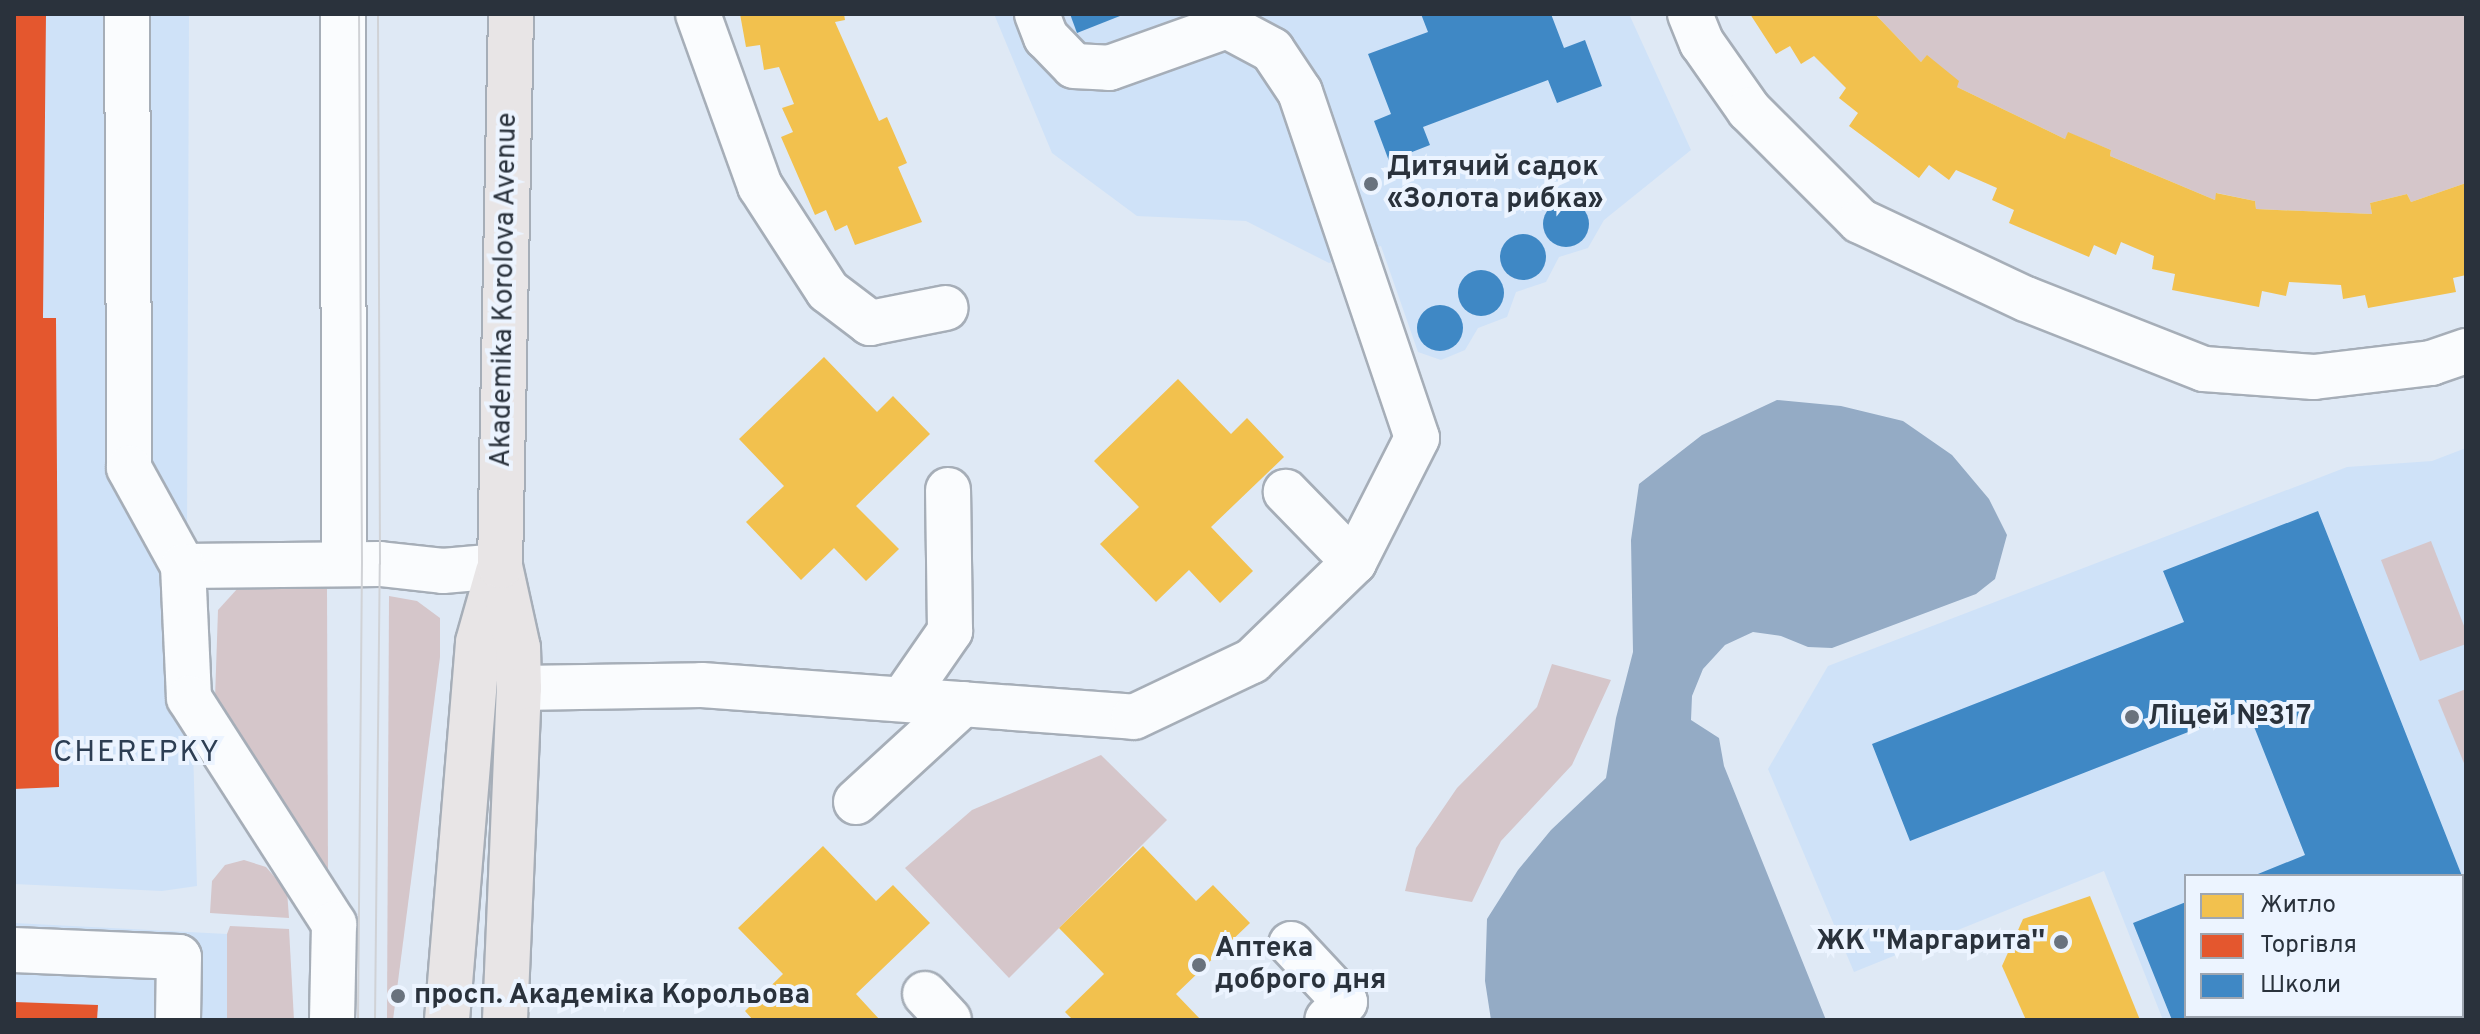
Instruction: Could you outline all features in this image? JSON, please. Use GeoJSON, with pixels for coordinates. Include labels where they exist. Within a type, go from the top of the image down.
{"type":"FeatureCollection","features":[{"type":"Feature","properties":{"kind":"main road","name":"Akademika Korolova Avenue"},"geometry":{"type":"LineString","coordinates":[[505,1020],[519,688],[518,648],[500,566],[511,14]]}},
{"type":"Feature","properties":{"kind":"main road","name":"Akademika Korolova Avenue"},"geometry":{"type":"LineString","coordinates":[[447,1020],[478,642],[500,566]]}},
{"type":"Feature","properties":{"kind":"lane"},"geometry":{"type":"LineString","coordinates":[[127,14],[129,468],[183,566],[189,698],[334,924],[332,1020]]}},
{"type":"Feature","properties":{"kind":"lane"},"geometry":{"type":"LineString","coordinates":[[343,14],[344,564]]}},
{"type":"Feature","properties":{"kind":"lane"},"geometry":{"type":"LineString","coordinates":[[698,14],[760,186],[828,291],[870,323],[946,308]]}},
{"type":"Feature","properties":{"kind":"lane"},"geometry":{"type":"LineString","coordinates":[[519,688],[702,685],[1134,717],[1252,661],[1354,562],[1417,438],[1300,92],[1272,50],[1227,26],[1109,68],[1074,66],[1046,37],[1037,14]]}},
{"type":"Feature","properties":{"kind":"lane"},"geometry":{"type":"LineString","coordinates":[[1690,14],[1702,43],[1749,110],[1860,221],[2026,299],[2204,369],[2314,377],[2431,363],[2466,351]]}},
{"type":"Feature","properties":{"kind":"lane"},"geometry":{"type":"LineString","coordinates":[[903,699],[950,631],[948,490]]}},
{"type":"Feature","properties":{"kind":"lane"},"geometry":{"type":"LineString","coordinates":[[1286,492],[1354,562]]}},
{"type":"Feature","properties":{"kind":"lane"},"geometry":{"type":"LineString","coordinates":[[183,566],[344,564],[443,571],[500,566]]}},
{"type":"Feature","properties":{"kind":"lane"},"geometry":{"type":"LineString","coordinates":[[856,802],[963,704]]}},
{"type":"Feature","properties":{"kind":"lane"},"geometry":{"type":"LineString","coordinates":[[1291,944],[1345,1002],[1327,1020]]}},
{"type":"Feature","properties":{"kind":"lane"},"geometry":{"type":"LineString","coordinates":[[14,950],[179,957],[178,1020]]}},
{"type":"Feature","properties":{"kind":"shaded area"},"geometry":{"type":"Polygon","coordinates":[[[14,14],[189,14],[187,542],[197,886],[162,891],[14,884],[14,14]]]}},
{"type":"Feature","properties":{"kind":"shaded area","name":"Дитячий садок «Золота рибка»"},"geometry":{"type":"Polygon","coordinates":[[[994,14],[1629,14],[1691,150],[1604,220],[1588,248],[1559,257],[1546,282],[1516,292],[1507,317],[1478,328],[1465,350],[1441,360],[1418,352],[1381,246],[1329,263],[1246,221],[1137,216],[1052,153],[994,14]]]}},
{"type":"Feature","properties":{"kind":"shaded area"},"geometry":{"type":"Polygon","coordinates":[[[1875,14],[2466,14],[2466,183],[2411,202],[2407,194],[2370,203],[2372,214],[2256,209],[2255,201],[2217,193],[2215,200],[2110,156],[2111,150],[2069,133],[2065,139],[1957,87],[1927,56],[1921,62],[1875,14]]]}},
{"type":"Feature","properties":{"kind":"shaded area"},"geometry":{"type":"Polygon","coordinates":[[[1777,400],[1841,406],[1903,421],[1952,455],[1989,499],[2007,535],[1995,579],[1976,594],[1832,648],[1808,647],[1781,636],[1753,632],[1725,645],[1703,669],[1692,696],[1691,720],[1719,738],[1724,766],[1826,1020],[1491,1020],[1485,981],[1487,919],[1518,870],[1551,830],[1606,778],[1616,718],[1633,652],[1631,540],[1639,484],[1702,435],[1777,400]]]}},
{"type":"Feature","properties":{"kind":"shaded area","name":"Ліцей №317"},"geometry":{"type":"Polygon","coordinates":[[[2466,448],[2466,1020],[2163,1020],[2104,871],[1854,972],[1768,769],[1828,666],[2347,467],[2432,461],[2466,448]]]}},
{"type":"Feature","properties":{"kind":"shaded area"},"geometry":{"type":"Polygon","coordinates":[[[2431,541],[2466,631],[2466,644],[2420,661],[2381,560],[2431,541]]]}},
{"type":"Feature","properties":{"kind":"shaded area"},"geometry":{"type":"Polygon","coordinates":[[[238,588],[327,589],[328,870],[215,699],[218,610],[238,588]]]}},
{"type":"Feature","properties":{"kind":"shaded area"},"geometry":{"type":"Polygon","coordinates":[[[389,596],[417,601],[440,618],[440,657],[393,1020],[387,1020],[389,596]]]}},
{"type":"Feature","properties":{"kind":"shaded area"},"geometry":{"type":"Polygon","coordinates":[[[1552,664],[1611,680],[1572,765],[1501,841],[1472,902],[1405,891],[1416,848],[1457,788],[1537,707],[1552,664]]]}},
{"type":"Feature","properties":{"kind":"shaded area"},"geometry":{"type":"Polygon","coordinates":[[[2466,689],[2466,768],[2438,700],[2466,689]]]}},
{"type":"Feature","properties":{"kind":"shaded area"},"geometry":{"type":"Polygon","coordinates":[[[1101,755],[1167,820],[1009,978],[905,868],[972,810],[1101,755]]]}},
{"type":"Feature","properties":{"kind":"shaded area"},"geometry":{"type":"Polygon","coordinates":[[[244,860],[266,867],[287,891],[289,918],[210,913],[212,881],[225,865],[244,860]]]}},
{"type":"Feature","properties":{"kind":"shaded area"},"geometry":{"type":"Polygon","coordinates":[[[14,923],[227,934],[227,1020],[14,1020],[14,923]]]}},
{"type":"Feature","properties":{"kind":"shaded area"},"geometry":{"type":"Polygon","coordinates":[[[230,926],[289,929],[294,1020],[227,1020],[227,934],[230,926]]]}},
{"type":"Feature","properties":{"kind":"building: Житло"},"geometry":{"type":"Polygon","coordinates":[[[740,14],[844,14],[845,20],[835,22],[879,121],[887,117],[907,163],[898,167],[922,222],[855,245],[847,225],[835,231],[826,210],[815,215],[781,137],[793,132],[782,108],[794,104],[779,67],[764,70],[760,45],[746,47],[740,14]]]}},
{"type":"Feature","properties":{"kind":"building: Житло"},"geometry":{"type":"Polygon","coordinates":[[[1750,14],[1875,14],[1921,62],[1927,55],[1959,81],[1957,87],[2065,139],[2068,132],[2111,150],[2110,156],[2215,200],[2216,193],[2255,201],[2256,209],[2372,214],[2370,203],[2407,194],[2411,202],[2466,183],[2466,275],[2453,278],[2456,292],[2368,308],[2365,295],[2343,299],[2341,285],[2289,282],[2286,296],[2262,291],[2259,307],[2172,290],[2175,274],[2152,269],[2154,256],[2121,242],[2116,255],[2094,245],[2089,257],[2009,223],[2014,210],[1992,200],[1997,188],[1956,170],[1949,180],[1929,165],[1919,178],[1849,126],[1858,113],[1839,98],[1846,88],[1814,56],[1801,64],[1790,46],[1776,54],[1750,14]]]}},
{"type":"Feature","properties":{"kind":"building: Житло"},"geometry":{"type":"Polygon","coordinates":[[[824,357],[877,412],[893,396],[930,434],[856,506],[899,549],[866,581],[834,548],[801,580],[746,522],[784,486],[739,439],[824,357]]]}},
{"type":"Feature","properties":{"kind":"building: Житло"},"geometry":{"type":"Polygon","coordinates":[[[1178,379],[1231,434],[1247,418],[1284,457],[1211,527],[1253,571],[1220,603],[1189,570],[1156,602],[1100,544],[1139,507],[1094,461],[1178,379]]]}},
{"type":"Feature","properties":{"kind":"building: Житло"},"geometry":{"type":"Polygon","coordinates":[[[823,846],[876,901],[893,885],[930,923],[856,994],[880,1020],[753,1020],[745,1011],[783,974],[738,928],[823,846]]]}},
{"type":"Feature","properties":{"kind":"building: Житло"},"geometry":{"type":"Polygon","coordinates":[[[1143,846],[1196,901],[1213,885],[1250,923],[1176,994],[1201,1020],[1073,1020],[1065,1012],[1104,974],[1059,928],[1143,846]]]}},
{"type":"Feature","properties":{"kind":"building: Житло","name":"ЖК ''Маргарита''"},"geometry":{"type":"Polygon","coordinates":[[[2090,896],[2140,1020],[2026,1020],[2002,966],[2023,919],[2090,896]]]}},
{"type":"Feature","properties":{"kind":"building: Торгівля"},"geometry":{"type":"Polygon","coordinates":[[[14,14],[46,14],[43,318],[56,318],[59,787],[14,789],[14,14]]]}},
{"type":"Feature","properties":{"kind":"building: Торгівля"},"geometry":{"type":"Polygon","coordinates":[[[14,1002],[98,1005],[97,1020],[14,1020],[14,1002]]]}},
{"type":"Feature","properties":{"kind":"building: Школи"},"geometry":{"type":"Polygon","coordinates":[[[1070,14],[1125,14],[1077,33],[1070,14]]]}},
{"type":"Feature","properties":{"kind":"building: Школи"},"geometry":{"type":"Polygon","coordinates":[[[1421,14],[1551,14],[1564,48],[1585,40],[1602,86],[1557,103],[1548,80],[1423,127],[1430,145],[1389,161],[1374,121],[1391,114],[1368,54],[1428,32],[1421,14]]]}},
{"type":"Feature","properties":{"kind":"building: Школи"},"geometry":{"type":"Polygon","coordinates":[[[1566,201],[1582,208],[1589,224],[1582,240],[1566,247],[1550,240],[1543,224],[1550,208],[1566,201]]]}},
{"type":"Feature","properties":{"kind":"building: Школи"},"geometry":{"type":"Polygon","coordinates":[[[1523,234],[1532,235],[1539,241],[1545,248],[1545,266],[1539,273],[1532,279],[1523,280],[1514,279],[1507,273],[1501,266],[1500,257],[1501,248],[1507,241],[1514,235],[1523,234]]]}},
{"type":"Feature","properties":{"kind":"building: Школи"},"geometry":{"type":"Polygon","coordinates":[[[1481,270],[1497,277],[1504,293],[1497,309],[1481,316],[1465,309],[1458,293],[1465,277],[1481,270]]]}},
{"type":"Feature","properties":{"kind":"building: Школи"},"geometry":{"type":"Polygon","coordinates":[[[1440,305],[1456,312],[1463,328],[1456,344],[1440,351],[1424,344],[1417,328],[1424,312],[1440,305]]]}},
{"type":"Feature","properties":{"kind":"building: Школи"},"geometry":{"type":"Polygon","coordinates":[[[2318,511],[2461,874],[2258,874],[2305,855],[2247,709],[1910,841],[1872,744],[2184,622],[2163,571],[2318,511]]]}},
{"type":"Feature","properties":{"kind":"building: Школи"},"geometry":{"type":"Polygon","coordinates":[[[2464,882],[2466,887],[2464,986],[2464,882]]]}},
{"type":"Feature","properties":{"kind":"building: Школи"},"geometry":{"type":"Polygon","coordinates":[[[2184,903],[2184,1018],[2380,1018],[2172,1020],[2133,923],[2184,903]]]}},
{"type":"Feature","properties":{"kind":"tram line"},"geometry":{"type":"LineString","coordinates":[[358,1020],[362,564],[359,14]]}},
{"type":"Feature","properties":{"kind":"tram line"},"geometry":{"type":"LineString","coordinates":[[375,1020],[380,564],[378,14]]}},
{"type":"Feature","properties":{"kind":"place","name":"Дитячий садок «Золота рибка»"},"geometry":{"type":"Point","coordinates":[1371,184]}},
{"type":"Feature","properties":{"kind":"place","name":"Ліцей №317"},"geometry":{"type":"Point","coordinates":[2132,717]}},
{"type":"Feature","properties":{"kind":"place","name":"ЖК ''Маргарита''"},"geometry":{"type":"Point","coordinates":[2061,942]}},
{"type":"Feature","properties":{"kind":"place","name":"Аптека доброго дня"},"geometry":{"type":"Point","coordinates":[1199,965]}},
{"type":"Feature","properties":{"kind":"place","name":"просп. Академіка Корольова"},"geometry":{"type":"Point","coordinates":[398,996]}},
{"type":"Feature","properties":{"kind":"district","name":"CHEREPKY"},"geometry":{"type":"Point","coordinates":[137,754]}}]}
